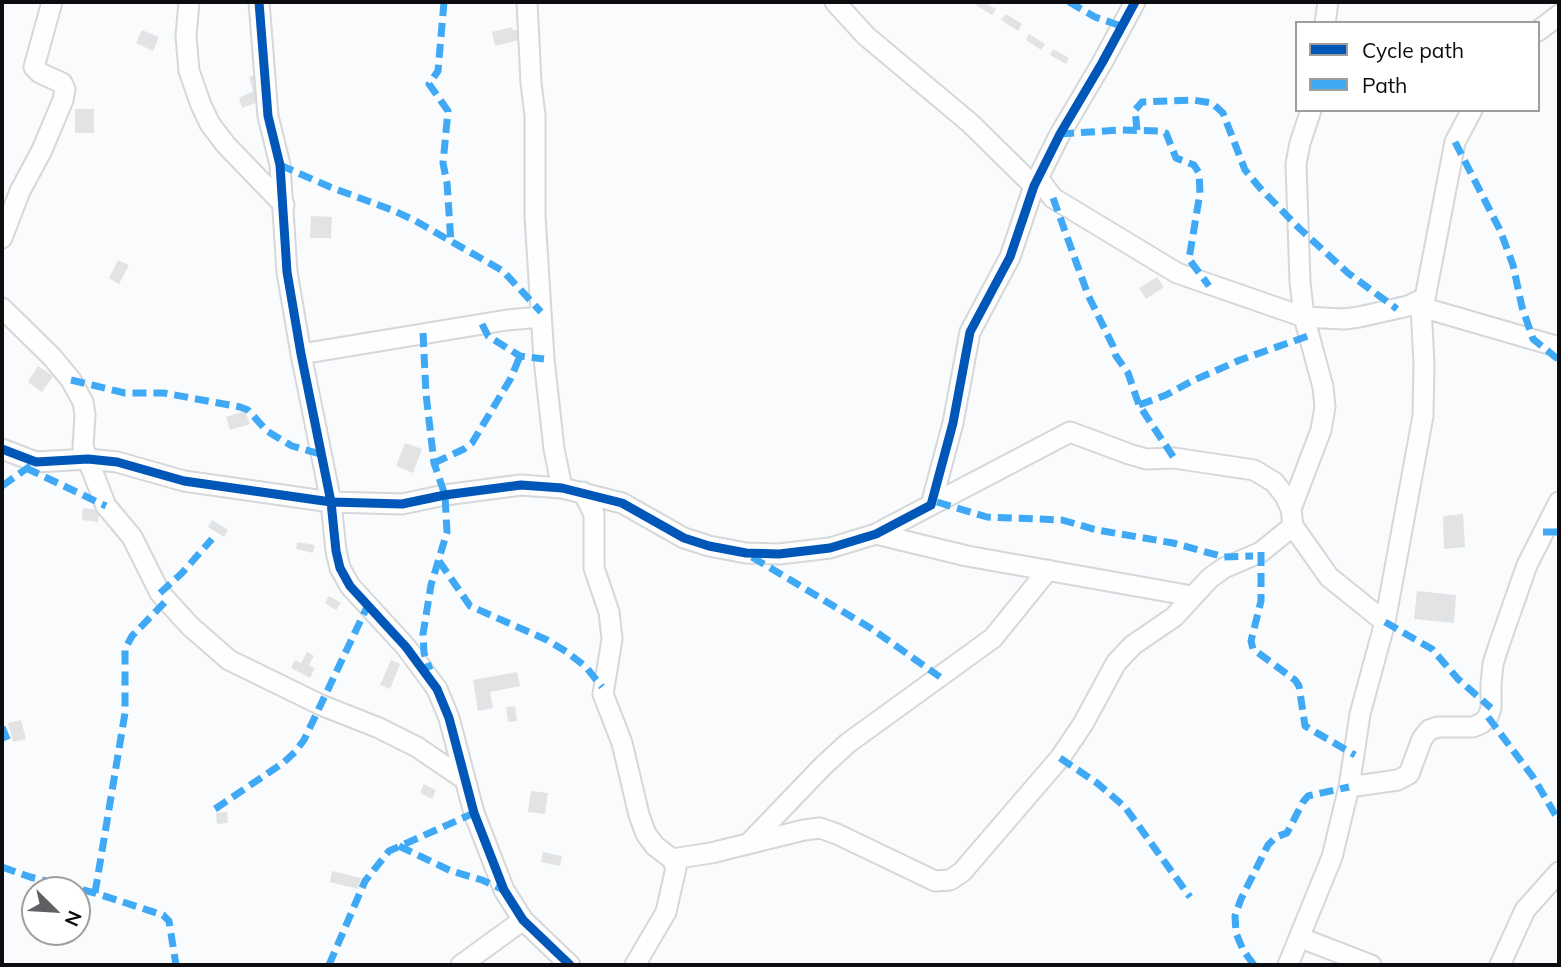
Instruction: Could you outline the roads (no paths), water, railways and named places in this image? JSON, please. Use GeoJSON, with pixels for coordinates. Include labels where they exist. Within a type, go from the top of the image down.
{"type":"FeatureCollection","features":[{"type":"Feature","properties":{"kind":"street"},"geometry":{"type":"LineString","coordinates":[[2,238],[20,191],[42,150],[63,100],[65,89],[62,83],[40,73],[34,67],[52,2]]}},
{"type":"Feature","properties":{"kind":"street"},"geometry":{"type":"LineString","coordinates":[[189,2],[186,36],[189,71],[201,105],[210,124],[226,145],[284,205]]}},
{"type":"Feature","properties":{"kind":"street"},"geometry":{"type":"LineString","coordinates":[[259,2],[268,116],[280,165],[287,272],[331,502],[340,568],[350,586],[406,647],[437,689],[449,718],[474,813],[504,890],[523,920],[570,965]]}},
{"type":"Feature","properties":{"kind":"street"},"geometry":{"type":"LineString","coordinates":[[527,2],[535,115],[535,216],[541,317],[549,412],[562,488]]}},
{"type":"Feature","properties":{"kind":"street"},"geometry":{"type":"LineString","coordinates":[[835,2],[866,36],[970,123],[1053,198],[1177,273],[1304,317],[1352,318],[1423,302],[1559,347]]}},
{"type":"Feature","properties":{"kind":"street"},"geometry":{"type":"LineString","coordinates":[[931,505],[953,423],[970,332],[1010,257],[1036,182],[1060,134],[1135,2]]}},
{"type":"Feature","properties":{"kind":"street"},"geometry":{"type":"LineString","coordinates":[[1325,21],[1328,2]]}},
{"type":"Feature","properties":{"kind":"street"},"geometry":{"type":"LineString","coordinates":[[1540,29],[1559,15]]}},
{"type":"Feature","properties":{"kind":"street"},"geometry":{"type":"LineString","coordinates":[[672,859],[711,853],[751,841],[768,840],[820,828],[935,881],[950,880],[962,872],[1060,758],[1083,724],[1116,663],[1133,645],[1174,617],[1192,596],[1224,568],[1261,552],[1292,518],[1321,430],[1325,407],[1323,387],[1304,317],[1300,282],[1296,164],[1310,112]]}},
{"type":"Feature","properties":{"kind":"street"},"geometry":{"type":"LineString","coordinates":[[1288,965],[1332,857],[1349,787],[1360,714],[1385,622],[1423,416],[1423,302],[1455,142],[1471,112]]}},
{"type":"Feature","properties":{"kind":"street"},"geometry":{"type":"LineString","coordinates":[[2,308],[52,357],[71,380],[83,402],[85,415],[82,441],[106,506],[132,537],[160,593],[190,626],[229,660],[321,705],[379,728],[417,747],[464,779]]}},
{"type":"Feature","properties":{"kind":"street"},"geometry":{"type":"LineString","coordinates":[[301,354],[507,320],[541,317]]}},
{"type":"Feature","properties":{"kind":"street"},"geometry":{"type":"LineString","coordinates":[[2,449],[36,462],[88,459],[117,462],[184,481],[331,502],[402,504],[445,495],[521,485],[562,488],[622,503],[684,538],[709,547],[746,553],[779,554],[830,548],[876,534],[1070,432],[1129,454],[1254,470],[1274,482],[1285,496],[1292,518],[1329,576],[1385,622]]}},
{"type":"Feature","properties":{"kind":"street"},"geometry":{"type":"LineString","coordinates":[[583,492],[594,514],[594,568],[609,612],[612,639],[603,694],[622,743],[646,834],[655,846],[672,859],[676,869],[670,902],[635,965]]}},
{"type":"Feature","properties":{"kind":"street"},"geometry":{"type":"LineString","coordinates":[[1349,787],[1398,780],[1409,774],[1422,739],[1429,730],[1438,727],[1473,727],[1488,717],[1491,708],[1493,664],[1499,645],[1527,565],[1559,502]]}},
{"type":"Feature","properties":{"kind":"street"},"geometry":{"type":"LineString","coordinates":[[876,534],[967,555],[1192,596]]}},
{"type":"Feature","properties":{"kind":"street"},"geometry":{"type":"LineString","coordinates":[[751,841],[822,766],[848,743],[993,638],[1048,570]]}},
{"type":"Feature","properties":{"kind":"street"},"geometry":{"type":"LineString","coordinates":[[1500,965],[1525,909],[1559,872]]}},
{"type":"Feature","properties":{"kind":"street"},"geometry":{"type":"LineString","coordinates":[[461,965],[523,920]]}},
{"type":"Feature","properties":{"kind":"street"},"geometry":{"type":"LineString","coordinates":[[1301,938],[1371,965]]}}]}
